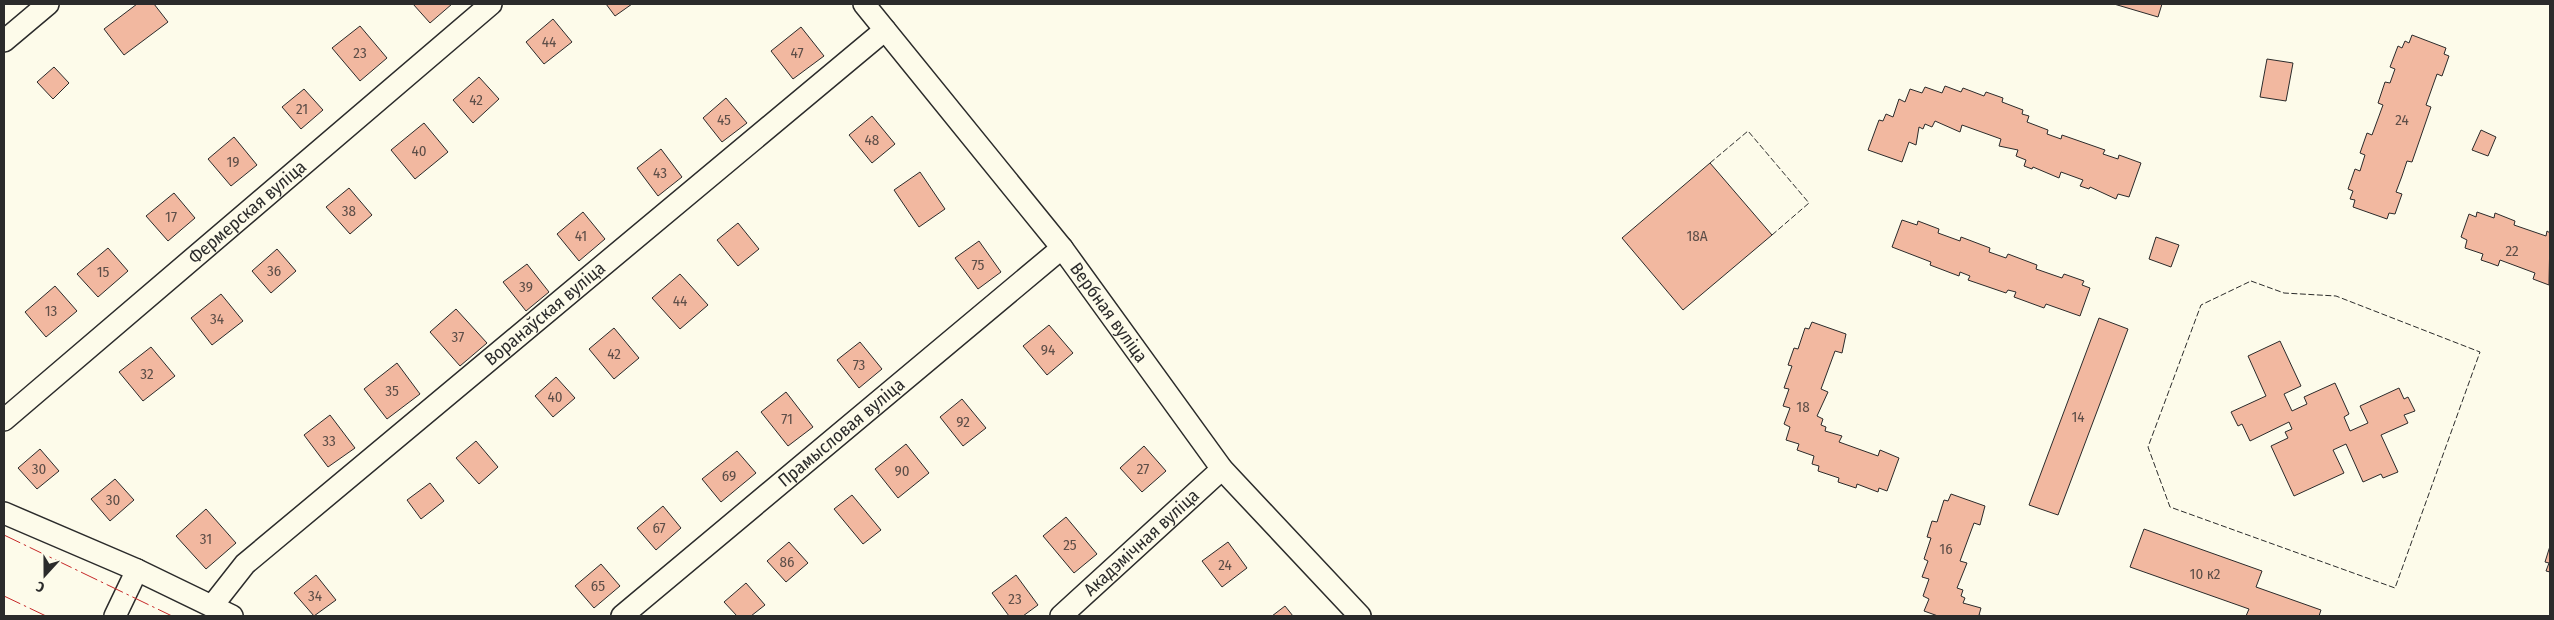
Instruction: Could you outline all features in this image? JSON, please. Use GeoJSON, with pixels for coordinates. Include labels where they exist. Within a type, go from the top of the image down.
{"type":"FeatureCollection","features":[{"type":"Feature","properties":{"kind":"street"},"geometry":{"type":"LineString","coordinates":[[4,41],[48,4]]}},
{"type":"Feature","properties":{"kind":"street","name":"Фермерская вуліца"},"geometry":{"type":"LineString","coordinates":[[4,420],[492,4]]}},
{"type":"Feature","properties":{"kind":"street","name":"Вербная вуліца"},"geometry":{"type":"LineString","coordinates":[[864,4],[1062,248],[1222,469],[1360,616]]}},
{"type":"Feature","properties":{"kind":"street","name":"Воранаўская вуліца"},"geometry":{"type":"LineString","coordinates":[[212,606],[245,564],[885,30]]}},
{"type":"Feature","properties":{"kind":"street","name":"Прамысловая вуліца"},"geometry":{"type":"LineString","coordinates":[[622,616],[1062,248]]}},
{"type":"Feature","properties":{"kind":"street","name":"Акадэмічная вуліца"},"geometry":{"type":"LineString","coordinates":[[1061,616],[1222,469]]}},
{"type":"Feature","properties":{"kind":"street"},"geometry":{"type":"LineString","coordinates":[[4,513],[137,570],[232,616]]}},
{"type":"Feature","properties":{"kind":"street"},"geometry":{"type":"LineString","coordinates":[[114,616],[137,570]]}},
{"type":"Feature","properties":{"kind":"building"},"geometry":{"type":"Polygon","coordinates":[[[137,4],[154,4],[168,22],[124,55],[104,29],[137,4]]]}},
{"type":"Feature","properties":{"kind":"building"},"geometry":{"type":"Polygon","coordinates":[[[413,4],[452,4],[430,23],[413,4]]]}},
{"type":"Feature","properties":{"kind":"building"},"geometry":{"type":"Polygon","coordinates":[[[606,4],[632,4],[615,16],[606,4]]]}},
{"type":"Feature","properties":{"kind":"building"},"geometry":{"type":"Polygon","coordinates":[[[2114,4],[2162,4],[2158,17],[2114,4]]]}},
{"type":"Feature","properties":{"kind":"building"},"geometry":{"type":"Polygon","coordinates":[[[553,19],[572,42],[544,64],[526,42],[553,19]]]}},
{"type":"Feature","properties":{"kind":"building"},"geometry":{"type":"Polygon","coordinates":[[[360,26],[387,58],[360,81],[332,48],[360,26]]]}},
{"type":"Feature","properties":{"kind":"building"},"geometry":{"type":"Polygon","coordinates":[[[801,27],[824,56],[793,79],[771,51],[801,27]]]}},
{"type":"Feature","properties":{"kind":"building"},"geometry":{"type":"Polygon","coordinates":[[[2412,35],[2446,48],[2444,54],[2449,56],[2442,76],[2437,74],[2426,105],[2431,107],[2412,162],[2407,161],[2396,192],[2402,194],[2395,214],[2389,213],[2387,219],[2353,207],[2355,200],[2350,199],[2353,191],[2348,189],[2355,169],[2360,171],[2365,155],[2360,153],[2367,133],[2372,135],[2383,105],[2378,103],[2385,82],[2390,83],[2395,69],[2390,67],[2398,46],[2402,48],[2405,41],[2409,43],[2412,35]]]}},
{"type":"Feature","properties":{"kind":"building"},"geometry":{"type":"Polygon","coordinates":[[[2267,59],[2293,63],[2286,101],[2260,97],[2267,59]]]}},
{"type":"Feature","properties":{"kind":"building"},"geometry":{"type":"Polygon","coordinates":[[[54,67],[69,83],[53,99],[37,82],[54,67]]]}},
{"type":"Feature","properties":{"kind":"building"},"geometry":{"type":"Polygon","coordinates":[[[479,77],[499,99],[473,123],[453,100],[479,77]]]}},
{"type":"Feature","properties":{"kind":"building"},"geometry":{"type":"Polygon","coordinates":[[[1945,86],[1961,92],[1963,88],[1984,96],[1986,92],[2003,98],[2002,102],[2023,110],[2022,114],[2029,116],[2027,122],[2048,130],[2047,134],[2061,139],[2062,135],[2105,150],[2103,154],[2118,159],[2119,155],[2141,163],[2129,197],[2118,194],[2116,199],[2090,187],[2089,189],[2080,186],[2083,180],[2061,172],[2059,178],[2033,167],[2032,169],[2024,166],[2026,160],[2016,156],[2018,150],[1999,146],[2001,139],[1962,125],[1960,132],[1935,121],[1932,127],[1925,124],[1923,129],[1919,127],[1916,145],[1909,142],[1902,162],[1868,150],[1879,120],[1883,121],[1886,114],[1893,117],[1899,99],[1905,102],[1910,89],[1922,93],[1925,87],[1942,93],[1945,86]]]}},
{"type":"Feature","properties":{"kind":"building"},"geometry":{"type":"Polygon","coordinates":[[[304,89],[323,110],[301,129],[282,107],[304,89]]]}},
{"type":"Feature","properties":{"kind":"building"},"geometry":{"type":"Polygon","coordinates":[[[726,98],[747,123],[722,142],[703,118],[726,98]]]}},
{"type":"Feature","properties":{"kind":"building"},"geometry":{"type":"Polygon","coordinates":[[[872,116],[895,144],[872,163],[849,135],[872,116]]]}},
{"type":"Feature","properties":{"kind":"building"},"geometry":{"type":"Polygon","coordinates":[[[424,123],[448,152],[415,179],[391,150],[424,123]]]}},
{"type":"Feature","properties":{"kind":"building"},"geometry":{"type":"Polygon","coordinates":[[[2481,130],[2496,137],[2488,156],[2472,150],[2481,130]]]}},
{"type":"Feature","properties":{"kind":"building"},"geometry":{"type":"Polygon","coordinates":[[[234,137],[257,165],[231,186],[208,159],[234,137]]]}},
{"type":"Feature","properties":{"kind":"building"},"geometry":{"type":"Polygon","coordinates":[[[661,149],[682,177],[658,196],[637,168],[661,149]]]}},
{"type":"Feature","properties":{"kind":"building"},"geometry":{"type":"Polygon","coordinates":[[[1710,163],[1772,235],[1683,310],[1622,238],[1710,163]]]}},
{"type":"Feature","properties":{"kind":"building"},"geometry":{"type":"Polygon","coordinates":[[[920,172],[945,209],[919,227],[894,190],[920,172]]]}},
{"type":"Feature","properties":{"kind":"building"},"geometry":{"type":"Polygon","coordinates":[[[349,188],[372,215],[350,234],[326,207],[349,188]]]}},
{"type":"Feature","properties":{"kind":"building"},"geometry":{"type":"Polygon","coordinates":[[[174,193],[195,218],[168,241],[146,216],[174,193]]]}},
{"type":"Feature","properties":{"kind":"building"},"geometry":{"type":"Polygon","coordinates":[[[583,212],[605,239],[579,261],[557,234],[583,212]]]}},
{"type":"Feature","properties":{"kind":"building"},"geometry":{"type":"Polygon","coordinates":[[[2477,212],[2494,218],[2495,213],[2515,221],[2514,225],[2546,236],[2547,231],[2550,233],[2549,285],[2533,279],[2535,273],[2500,260],[2498,266],[2481,260],[2483,254],[2465,248],[2467,240],[2461,237],[2469,214],[2476,217],[2477,212]]]}},
{"type":"Feature","properties":{"kind":"building"},"geometry":{"type":"Polygon","coordinates":[[[1902,220],[1917,225],[1918,221],[1939,229],[1938,233],[1960,241],[1961,237],[1990,248],[1989,252],[2006,258],[2008,254],[2037,265],[2036,269],[2062,278],[2064,274],[2084,281],[2082,285],[2090,288],[2080,316],[2046,304],[2044,308],[2014,297],[2016,292],[2008,290],[2006,293],[1968,280],[1970,276],[1960,272],[1959,276],[1930,265],[1931,262],[1892,247],[1902,220]]]}},
{"type":"Feature","properties":{"kind":"building"},"geometry":{"type":"Polygon","coordinates":[[[738,223],[759,249],[738,266],[717,240],[738,223]]]}},
{"type":"Feature","properties":{"kind":"building"},"geometry":{"type":"Polygon","coordinates":[[[2156,237],[2179,245],[2171,267],[2149,259],[2156,237]]]}},
{"type":"Feature","properties":{"kind":"building"},"geometry":{"type":"Polygon","coordinates":[[[979,241],[1001,272],[978,289],[955,258],[979,241]]]}},
{"type":"Feature","properties":{"kind":"building"},"geometry":{"type":"Polygon","coordinates":[[[108,248],[128,271],[98,297],[77,274],[108,248]]]}},
{"type":"Feature","properties":{"kind":"building"},"geometry":{"type":"Polygon","coordinates":[[[277,249],[296,271],[271,293],[252,271],[277,249]]]}},
{"type":"Feature","properties":{"kind":"building"},"geometry":{"type":"Polygon","coordinates":[[[527,264],[549,292],[526,311],[503,282],[527,264]]]}},
{"type":"Feature","properties":{"kind":"building"},"geometry":{"type":"Polygon","coordinates":[[[680,274],[708,305],[680,329],[652,298],[680,274]]]}},
{"type":"Feature","properties":{"kind":"building"},"geometry":{"type":"Polygon","coordinates":[[[55,286],[77,311],[46,337],[25,312],[55,286]]]}},
{"type":"Feature","properties":{"kind":"building"},"geometry":{"type":"Polygon","coordinates":[[[221,294],[243,321],[212,345],[191,318],[221,294]]]}},
{"type":"Feature","properties":{"kind":"building"},"geometry":{"type":"Polygon","coordinates":[[[456,309],[487,343],[460,366],[430,332],[456,309]]]}},
{"type":"Feature","properties":{"kind":"building"},"geometry":{"type":"Polygon","coordinates":[[[2099,318],[2128,329],[2058,515],[2029,505],[2099,318]]]}},
{"type":"Feature","properties":{"kind":"building"},"geometry":{"type":"Polygon","coordinates":[[[1812,322],[1846,334],[1842,353],[1835,351],[1821,389],[1828,392],[1817,416],[1823,419],[1821,425],[1826,427],[1825,431],[1842,436],[1839,442],[1878,456],[1880,450],[1899,458],[1887,491],[1879,488],[1878,492],[1857,484],[1856,488],[1838,482],[1839,478],[1818,471],[1819,466],[1812,464],[1814,456],[1797,450],[1799,444],[1786,440],[1790,427],[1784,424],[1790,408],[1783,406],[1789,389],[1784,388],[1792,366],[1788,365],[1794,348],[1798,349],[1805,328],[1809,329],[1812,322]]]}},
{"type":"Feature","properties":{"kind":"building"},"geometry":{"type":"Polygon","coordinates":[[[1049,325],[1073,353],[1047,375],[1023,346],[1049,325]]]}},
{"type":"Feature","properties":{"kind":"building"},"geometry":{"type":"Polygon","coordinates":[[[614,328],[639,358],[614,379],[589,349],[614,328]]]}},
{"type":"Feature","properties":{"kind":"building"},"geometry":{"type":"Polygon","coordinates":[[[2280,341],[2301,386],[2284,394],[2292,411],[2307,404],[2304,397],[2335,383],[2349,414],[2344,417],[2350,431],[2368,423],[2360,406],[2399,388],[2404,399],[2408,397],[2415,411],[2404,415],[2408,423],[2381,435],[2398,472],[2383,478],[2381,474],[2363,482],[2346,444],[2333,450],[2344,473],[2294,496],[2271,446],[2288,438],[2285,432],[2292,429],[2289,422],[2250,441],[2242,424],[2238,426],[2231,412],[2266,396],[2248,356],[2280,341]]]}},
{"type":"Feature","properties":{"kind":"building"},"geometry":{"type":"Polygon","coordinates":[[[860,342],[882,369],[859,388],[837,360],[860,342]]]}},
{"type":"Feature","properties":{"kind":"building"},"geometry":{"type":"Polygon","coordinates":[[[151,347],[175,376],[143,401],[119,372],[151,347]]]}},
{"type":"Feature","properties":{"kind":"building"},"geometry":{"type":"Polygon","coordinates":[[[397,363],[420,394],[387,419],[364,389],[397,363]]]}},
{"type":"Feature","properties":{"kind":"building"},"geometry":{"type":"Polygon","coordinates":[[[556,377],[575,398],[553,417],[535,396],[556,377]]]}},
{"type":"Feature","properties":{"kind":"building"},"geometry":{"type":"Polygon","coordinates":[[[786,392],[813,427],[788,446],[761,412],[786,392]]]}},
{"type":"Feature","properties":{"kind":"building"},"geometry":{"type":"Polygon","coordinates":[[[962,399],[986,428],[963,446],[940,417],[962,399]]]}},
{"type":"Feature","properties":{"kind":"building"},"geometry":{"type":"Polygon","coordinates":[[[330,415],[355,448],[328,467],[304,435],[330,415]]]}},
{"type":"Feature","properties":{"kind":"building"},"geometry":{"type":"Polygon","coordinates":[[[476,441],[498,467],[479,484],[456,458],[476,441]]]}},
{"type":"Feature","properties":{"kind":"building"},"geometry":{"type":"Polygon","coordinates":[[[906,444],[929,473],[898,498],[875,469],[906,444]]]}},
{"type":"Feature","properties":{"kind":"building"},"geometry":{"type":"Polygon","coordinates":[[[1144,446],[1166,471],[1142,492],[1120,468],[1144,446]]]}},
{"type":"Feature","properties":{"kind":"building"},"geometry":{"type":"Polygon","coordinates":[[[40,449],[59,471],[37,489],[18,468],[40,449]]]}},
{"type":"Feature","properties":{"kind":"building"},"geometry":{"type":"Polygon","coordinates":[[[737,451],[756,473],[721,502],[702,479],[737,451]]]}},
{"type":"Feature","properties":{"kind":"building"},"geometry":{"type":"Polygon","coordinates":[[[115,479],[134,500],[110,521],[91,499],[115,479]]]}},
{"type":"Feature","properties":{"kind":"building"},"geometry":{"type":"Polygon","coordinates":[[[430,483],[444,501],[421,519],[407,500],[430,483]]]}},
{"type":"Feature","properties":{"kind":"building"},"geometry":{"type":"Polygon","coordinates":[[[1951,494],[1985,506],[1980,525],[1974,523],[1960,561],[1967,563],[1957,588],[1963,590],[1961,596],[1965,598],[1963,603],[1981,608],[1979,615],[1983,616],[1938,616],[1924,611],[1929,599],[1923,596],[1929,579],[1922,577],[1928,561],[1924,559],[1931,538],[1927,537],[1932,521],[1937,522],[1944,500],[1948,501],[1951,494]]]}},
{"type":"Feature","properties":{"kind":"building"},"geometry":{"type":"Polygon","coordinates":[[[852,495],[881,530],[863,544],[834,509],[852,495]]]}},
{"type":"Feature","properties":{"kind":"building"},"geometry":{"type":"Polygon","coordinates":[[[663,506],[681,528],[656,550],[637,528],[663,506]]]}},
{"type":"Feature","properties":{"kind":"building"},"geometry":{"type":"Polygon","coordinates":[[[206,509],[236,543],[206,569],[176,536],[206,509]]]}},
{"type":"Feature","properties":{"kind":"building"},"geometry":{"type":"Polygon","coordinates":[[[1066,517],[1097,554],[1074,573],[1043,536],[1066,517]]]}},
{"type":"Feature","properties":{"kind":"building"},"geometry":{"type":"Polygon","coordinates":[[[2144,529],[2262,571],[2256,587],[2321,610],[2319,616],[2246,616],[2249,609],[2130,567],[2144,529]]]}},
{"type":"Feature","properties":{"kind":"building"},"geometry":{"type":"Polygon","coordinates":[[[789,542],[808,563],[786,582],[767,561],[789,542]]]}},
{"type":"Feature","properties":{"kind":"building"},"geometry":{"type":"Polygon","coordinates":[[[1228,542],[1247,568],[1222,587],[1202,561],[1228,542]]]}},
{"type":"Feature","properties":{"kind":"building"},"geometry":{"type":"Polygon","coordinates":[[[2550,546],[2550,572],[2546,571],[2549,563],[2545,562],[2550,546]]]}},
{"type":"Feature","properties":{"kind":"building"},"geometry":{"type":"Polygon","coordinates":[[[601,564],[620,586],[594,608],[575,586],[601,564]]]}},
{"type":"Feature","properties":{"kind":"building"},"geometry":{"type":"Polygon","coordinates":[[[316,575],[336,600],[314,616],[294,593],[316,575]]]}},
{"type":"Feature","properties":{"kind":"building"},"geometry":{"type":"Polygon","coordinates":[[[1016,575],[1038,605],[1023,616],[1009,616],[992,593],[1016,575]]]}},
{"type":"Feature","properties":{"kind":"building"},"geometry":{"type":"Polygon","coordinates":[[[746,583],[765,605],[751,616],[737,616],[724,602],[746,583]]]}},
{"type":"Feature","properties":{"kind":"building"},"geometry":{"type":"Polygon","coordinates":[[[1285,606],[1293,616],[1272,616],[1285,606]]]}},
{"type":"Feature","properties":{"kind":"fence"},"geometry":{"type":"LineString","coordinates":[[1710,163],[1748,131],[1809,203],[1772,235]]}},
{"type":"Feature","properties":{"kind":"fence"},"geometry":{"type":"LineString","coordinates":[[2251,281],[2284,293],[2336,296],[2480,352],[2395,588],[2170,507],[2148,447],[2201,305],[2251,281]]}},
{"type":"Feature","properties":{"kind":"power"},"geometry":{"type":"LineString","coordinates":[[4,535],[172,616]]}},
{"type":"Feature","properties":{"kind":"power"},"geometry":{"type":"LineString","coordinates":[[4,596],[46,616]]}}]}
